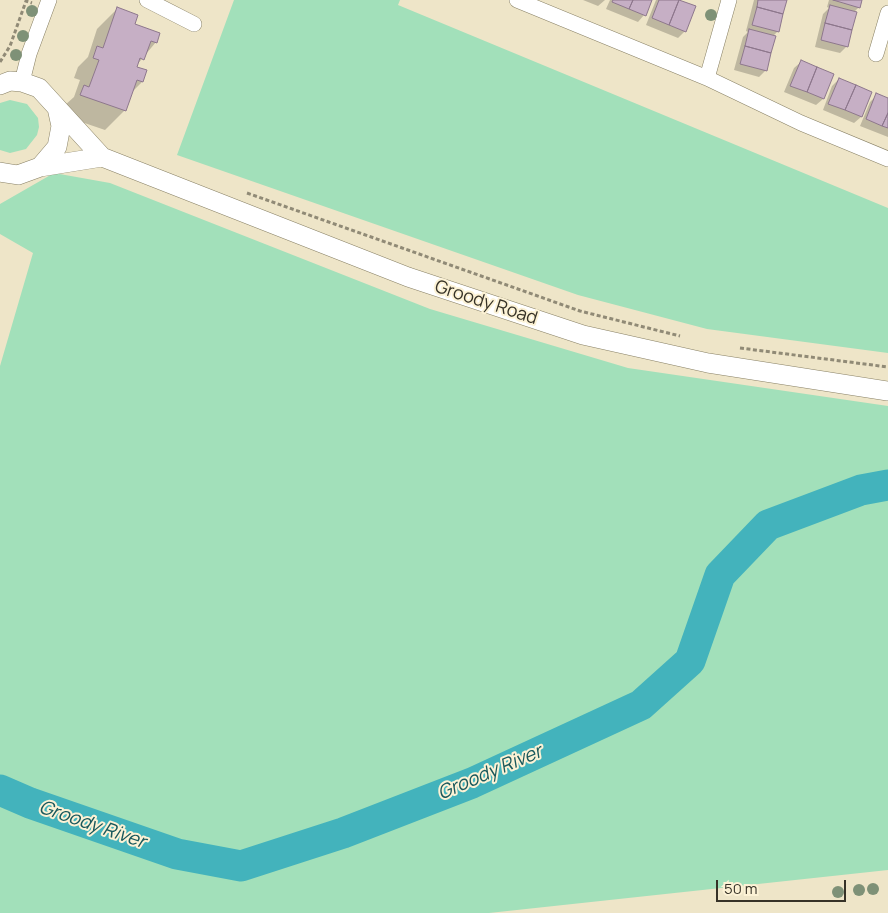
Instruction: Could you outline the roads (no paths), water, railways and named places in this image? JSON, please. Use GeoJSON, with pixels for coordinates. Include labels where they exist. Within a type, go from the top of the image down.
{"type":"FeatureCollection","features":[{"type":"Feature","properties":{"kind":"street"},"geometry":{"type":"LineString","coordinates":[[22,82],[29,54],[49,0]]}},
{"type":"Feature","properties":{"kind":"street"},"geometry":{"type":"LineString","coordinates":[[147,0],[194,24]]}},
{"type":"Feature","properties":{"kind":"street"},"geometry":{"type":"LineString","coordinates":[[517,0],[707,78],[801,123],[888,159]]}},
{"type":"Feature","properties":{"kind":"street"},"geometry":{"type":"LineString","coordinates":[[707,78],[729,0]]}},
{"type":"Feature","properties":{"kind":"street"},"geometry":{"type":"LineString","coordinates":[[876,54],[888,14]]}},
{"type":"Feature","properties":{"kind":"street"},"geometry":{"type":"LineString","coordinates":[[0,85],[10,81],[22,82],[39,88],[102,157]]}},
{"type":"Feature","properties":{"kind":"street"},"geometry":{"type":"LineString","coordinates":[[40,167],[57,147],[61,126],[57,108]]}},
{"type":"Feature","properties":{"kind":"street"},"geometry":{"type":"LineString","coordinates":[[0,172],[18,175],[40,167],[102,157]]}},
{"type":"Feature","properties":{"kind":"street","name":"Groody Road"},"geometry":{"type":"LineString","coordinates":[[102,157],[408,277],[583,335],[708,363],[888,391]]}},
{"type":"Feature","properties":{"kind":"waterway","name":"Groody River"},"geometry":{"type":"LineString","coordinates":[[0,790],[30,803],[177,854],[241,866],[343,833],[472,783],[641,705],[690,661],[720,575],[768,525],[861,490],[888,485]]}}]}
